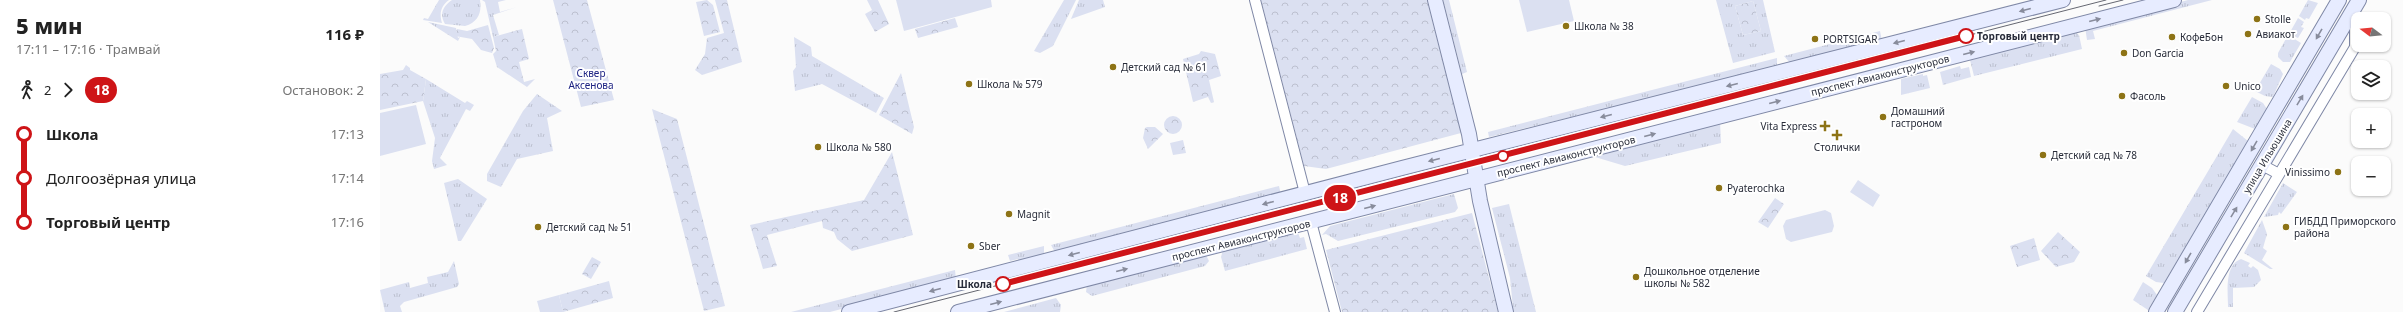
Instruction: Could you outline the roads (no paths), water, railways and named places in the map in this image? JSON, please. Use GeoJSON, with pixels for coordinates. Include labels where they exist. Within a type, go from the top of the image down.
{"type":"FeatureCollection","features":[{"type":"Feature","properties":{"kind":"street"},"geometry":{"type":"LineString","coordinates":[[1255,0],[1305,193]]}},
{"type":"Feature","properties":{"kind":"street"},"geometry":{"type":"LineString","coordinates":[[1435,0],[1472,150],[1476,179],[1506,312]]}},
{"type":"Feature","properties":{"kind":"street"},"geometry":{"type":"LineString","coordinates":[[849,312],[1472,150],[2063,0]]}},
{"type":"Feature","properties":{"kind":"street","name":"проспект Авиаконструкторов"},"geometry":{"type":"LineString","coordinates":[[958,312],[2174,0]]}},
{"type":"Feature","properties":{"kind":"street","name":"улица Ильюшина"},"geometry":{"type":"LineString","coordinates":[[2156,312],[2339,0]]}},
{"type":"Feature","properties":{"kind":"street"},"geometry":{"type":"LineString","coordinates":[[2197,312],[2355,47],[2357,4]]}},
{"type":"Feature","properties":{"kind":"street","name":"улица Ильюшина"},"geometry":{"type":"LineString","coordinates":[[2175,312],[2357,4]]}},
{"type":"Feature","properties":{"kind":"street"},"geometry":{"type":"LineString","coordinates":[[2262,165],[2279,174]]}},
{"type":"Feature","properties":{"kind":"street"},"geometry":{"type":"LineString","coordinates":[[1312,222],[1335,312]]}},
{"type":"Feature","properties":{"kind":"tram line"},"geometry":{"type":"LineString","coordinates":[[894,312],[2106,0]]}},
{"type":"Feature","properties":{"kind":"tram line"},"geometry":{"type":"LineString","coordinates":[[2099,6],[2123,0]]}},
{"type":"Feature","properties":{"kind":"tram line","name":"18"},"geometry":{"type":"LineString","coordinates":[[1003,284],[1474,164],[1966,36]]}},
{"type":"Feature","properties":{"kind":"place","name":"Stolle"},"geometry":{"type":"Point","coordinates":[2257,19]}},
{"type":"Feature","properties":{"kind":"place","name":"Школа № 38"},"geometry":{"type":"Point","coordinates":[1566,26]}},
{"type":"Feature","properties":{"kind":"place","name":"Авиакот"},"geometry":{"type":"Point","coordinates":[2248,34]}},
{"type":"Feature","properties":{"kind":"place","name":"Торговый центр"},"geometry":{"type":"Point","coordinates":[1966,36]}},
{"type":"Feature","properties":{"kind":"place","name":"КофеБон"},"geometry":{"type":"Point","coordinates":[2172,37]}},
{"type":"Feature","properties":{"kind":"place","name":"PORTSIGAR"},"geometry":{"type":"Point","coordinates":[1815,39]}},
{"type":"Feature","properties":{"kind":"place","name":"Don Garcia"},"geometry":{"type":"Point","coordinates":[2124,53]}},
{"type":"Feature","properties":{"kind":"place","name":"Детский сад № 61"},"geometry":{"type":"Point","coordinates":[1113,67]}},
{"type":"Feature","properties":{"kind":"place","name":"Школа № 579"},"geometry":{"type":"Point","coordinates":[969,84]}},
{"type":"Feature","properties":{"kind":"place","name":"Unico"},"geometry":{"type":"Point","coordinates":[2226,86]}},
{"type":"Feature","properties":{"kind":"place","name":"Фасоль"},"geometry":{"type":"Point","coordinates":[2122,96]}},
{"type":"Feature","properties":{"kind":"place","name":"Домашний гастроном"},"geometry":{"type":"Point","coordinates":[1883,117]}},
{"type":"Feature","properties":{"kind":"place","name":"Vita Express"},"geometry":{"type":"Point","coordinates":[1825,126]}},
{"type":"Feature","properties":{"kind":"place","name":"Столички"},"geometry":{"type":"Point","coordinates":[1837,135]}},
{"type":"Feature","properties":{"kind":"place","name":"Школа № 580"},"geometry":{"type":"Point","coordinates":[818,147]}},
{"type":"Feature","properties":{"kind":"place","name":"Детский сад № 78"},"geometry":{"type":"Point","coordinates":[2043,155]}},
{"type":"Feature","properties":{"kind":"place","name":"Vinissimo"},"geometry":{"type":"Point","coordinates":[2338,172]}},
{"type":"Feature","properties":{"kind":"place","name":"Pyaterochka"},"geometry":{"type":"Point","coordinates":[1719,188]}},
{"type":"Feature","properties":{"kind":"place","name":"Magnit"},"geometry":{"type":"Point","coordinates":[1009,214]}},
{"type":"Feature","properties":{"kind":"place","name":"Детский сад № 51"},"geometry":{"type":"Point","coordinates":[538,227]}},
{"type":"Feature","properties":{"kind":"place","name":"ГИБДД Приморского района"},"geometry":{"type":"Point","coordinates":[2286,227]}},
{"type":"Feature","properties":{"kind":"place","name":"Sber"},"geometry":{"type":"Point","coordinates":[971,246]}},
{"type":"Feature","properties":{"kind":"place","name":"Дошкольное отделение школы № 582"},"geometry":{"type":"Point","coordinates":[1636,277]}},
{"type":"Feature","properties":{"kind":"place","name":"Школа"},"geometry":{"type":"Point","coordinates":[1003,284]}},
{"type":"Feature","properties":{"kind":"park label","name":"Сквер Аксенова"},"geometry":{"type":"Point","coordinates":[591,78]}}]}
